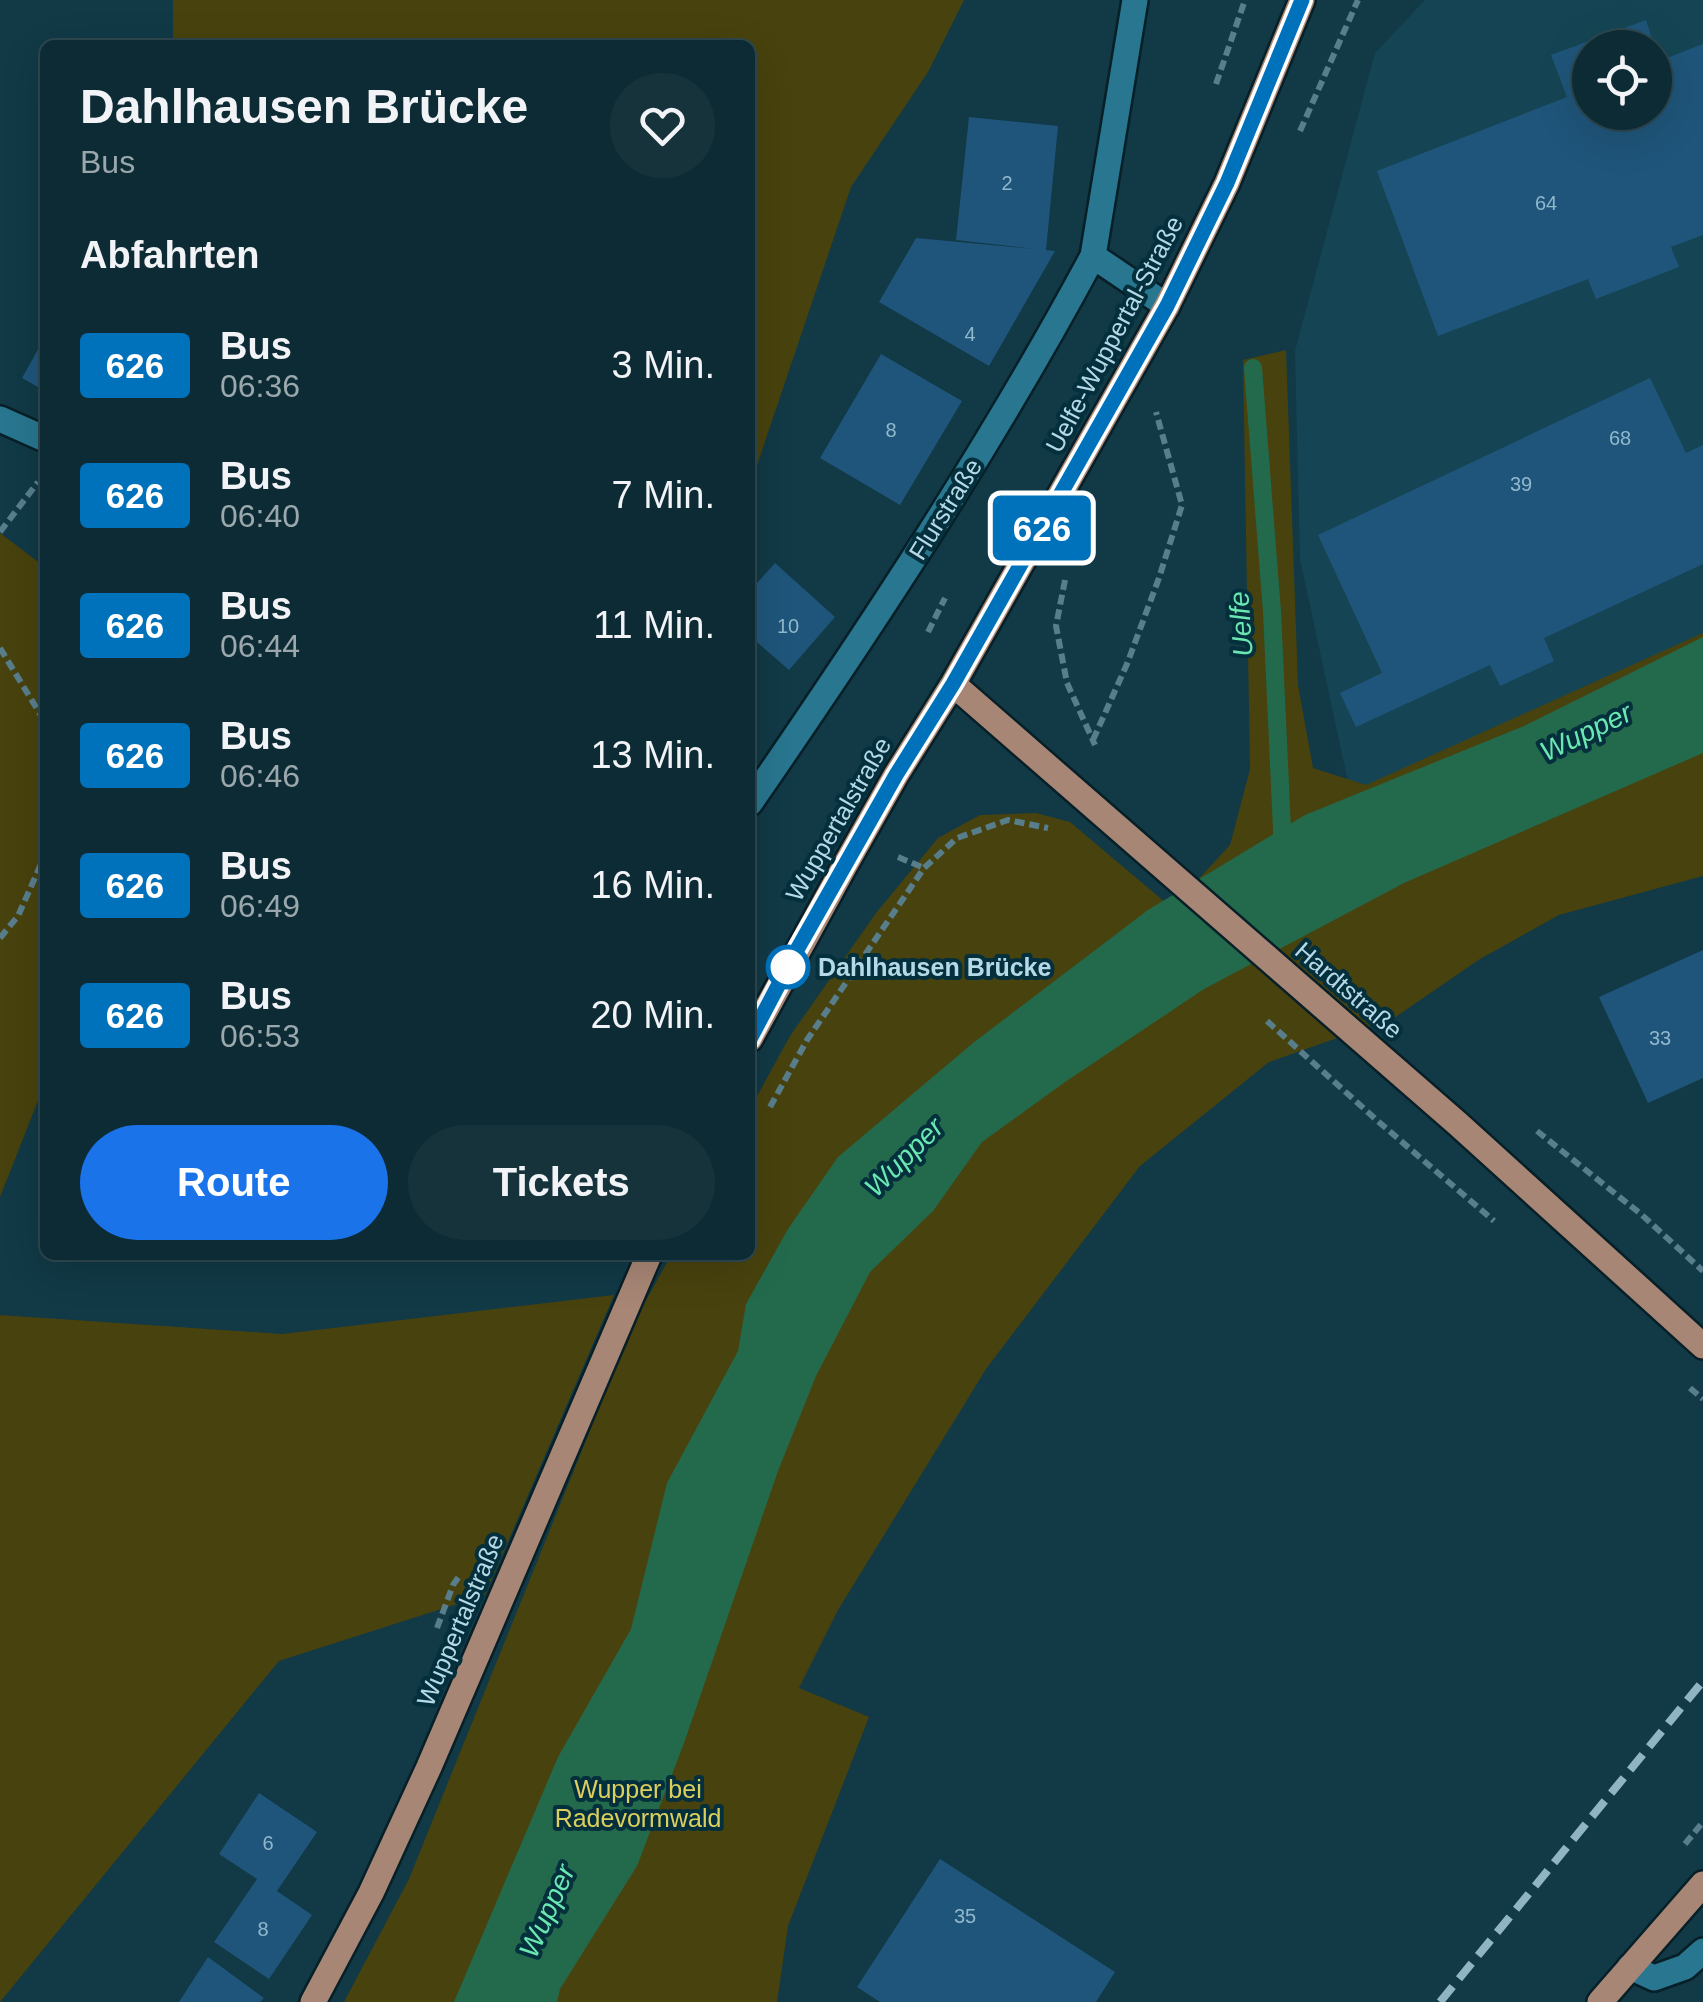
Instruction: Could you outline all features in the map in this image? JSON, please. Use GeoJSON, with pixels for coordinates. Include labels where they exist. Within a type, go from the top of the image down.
{"type":"FeatureCollection","features":[{"type":"Feature","properties":{"kind":"main road","name":"Uelfe-Wuppertal-Straße"},"geometry":{"type":"LineString","coordinates":[[953,684],[1167,306],[1227,183],[1302,0]]}},
{"type":"Feature","properties":{"kind":"main road","name":"Hardtstraße"},"geometry":{"type":"LineString","coordinates":[[953,684],[1458,1124],[1703,1346]]}},
{"type":"Feature","properties":{"kind":"main road","name":"Wuppertalstraße"},"geometry":{"type":"LineString","coordinates":[[755,1030],[896,775],[953,684]]}},
{"type":"Feature","properties":{"kind":"main road","name":"Wuppertalstraße"},"geometry":{"type":"LineString","coordinates":[[313,2002],[370,1893],[429,1766],[647,1260]]}},
{"type":"Feature","properties":{"kind":"main road"},"geometry":{"type":"LineString","coordinates":[[1600,2002],[1703,1884]]}},
{"type":"Feature","properties":{"kind":"street","name":"Flurstraße"},"geometry":{"type":"LineString","coordinates":[[755,796],[932,531],[1094,256],[1134,0]]}},
{"type":"Feature","properties":{"kind":"street"},"geometry":{"type":"LineString","coordinates":[[1094,256],[1167,306]]}},
{"type":"Feature","properties":{"kind":"street"},"geometry":{"type":"LineString","coordinates":[[0,419],[40,437]]}},
{"type":"Feature","properties":{"kind":"street"},"geometry":{"type":"LineString","coordinates":[[1630,1968],[1654,1978],[1685,1967],[1703,1951]]}},
{"type":"Feature","properties":{"kind":"path"},"geometry":{"type":"LineString","coordinates":[[1299,132],[1358,0]]}},
{"type":"Feature","properties":{"kind":"path"},"geometry":{"type":"LineString","coordinates":[[1092,742],[1140,629],[1182,504],[1155,406],[1146,422]]}},
{"type":"Feature","properties":{"kind":"path"},"geometry":{"type":"LineString","coordinates":[[0,532],[40,480]]}},
{"type":"Feature","properties":{"kind":"path"},"geometry":{"type":"LineString","coordinates":[[1066,574],[1056,626],[1067,683],[1092,742],[1105,757]]}},
{"type":"Feature","properties":{"kind":"path"},"geometry":{"type":"LineString","coordinates":[[0,648],[40,714]]}},
{"type":"Feature","properties":{"kind":"path"},"geometry":{"type":"LineString","coordinates":[[770,1107],[807,1040],[924,868],[957,838],[1008,820],[1050,828]]}},
{"type":"Feature","properties":{"kind":"path"},"geometry":{"type":"LineString","coordinates":[[0,938],[18,916],[40,866]]}},
{"type":"Feature","properties":{"kind":"path"},"geometry":{"type":"LineString","coordinates":[[1524,1121],[1703,1271]]}},
{"type":"Feature","properties":{"kind":"shaded area"},"geometry":{"type":"Polygon","coordinates":[[[1425,0],[1703,0],[1703,637],[1351,796],[1300,559],[1295,351],[1375,53],[1425,0]]]}},
{"type":"Feature","properties":{"kind":"green space"},"geometry":{"type":"Polygon","coordinates":[[[173,0],[964,0],[928,72],[851,187],[755,471],[755,40],[173,40],[173,0]]]}},
{"type":"Feature","properties":{"kind":"green space","name":"Wupper bei Radevormwald"},"geometry":{"type":"Polygon","coordinates":[[[1286,350],[1298,685],[1313,768],[1366,785],[1703,633],[1703,876],[1559,915],[1480,959],[1394,1018],[1269,1062],[1140,1166],[986,1369],[838,1610],[799,1688],[869,1717],[788,1926],[777,2002],[344,2002],[409,1879],[628,1342],[624,1340],[668,1260],[755,1260],[755,1100],[790,1036],[876,913],[938,838],[980,815],[1036,813],[1070,822],[1172,908],[1230,845],[1250,769],[1243,360],[1286,350]]]}},
{"type":"Feature","properties":{"kind":"green space"},"geometry":{"type":"Polygon","coordinates":[[[0,533],[40,563],[40,1096],[0,1197],[0,533]]]}},
{"type":"Feature","properties":{"kind":"green space"},"geometry":{"type":"Polygon","coordinates":[[[614,1295],[485,1595],[279,1661],[0,2002],[0,1315],[282,1334],[614,1295]]]}},
{"type":"Feature","properties":{"kind":"water","name":"Wupper"},"geometry":{"type":"Polygon","coordinates":[[[1703,637],[1703,753],[1404,883],[1204,989],[982,1142],[933,1211],[870,1272],[816,1376],[778,1471],[637,1866],[560,1989],[557,2002],[454,2002],[558,1757],[631,1629],[667,1483],[738,1351],[746,1304],[788,1229],[838,1157],[973,1043],[1148,910],[1305,815],[1524,726],[1703,637]]]}},
{"type":"Feature","properties":{"kind":"building"},"geometry":{"type":"Polygon","coordinates":[[[1646,20],[1649,30],[1619,30],[1646,20]]]}},
{"type":"Feature","properties":{"kind":"building"},"geometry":{"type":"Polygon","coordinates":[[[1703,44],[1703,235],[1671,247],[1679,267],[1596,299],[1588,279],[1438,336],[1377,171],[1567,97],[1551,55],[1572,47],[1572,130],[1672,130],[1672,56],[1703,44]]]}},
{"type":"Feature","properties":{"kind":"building"},"geometry":{"type":"Polygon","coordinates":[[[969,117],[1058,126],[1046,250],[1055,251],[989,366],[879,302],[916,238],[1035,249],[956,240],[969,117]]]}},
{"type":"Feature","properties":{"kind":"building"},"geometry":{"type":"Polygon","coordinates":[[[40,346],[40,388],[22,378],[40,346]]]}},
{"type":"Feature","properties":{"kind":"building"},"geometry":{"type":"Polygon","coordinates":[[[881,354],[962,401],[900,505],[820,458],[881,354]]]}},
{"type":"Feature","properties":{"kind":"building"},"geometry":{"type":"Polygon","coordinates":[[[1650,378],[1686,453],[1703,445],[1703,564],[1544,638],[1554,661],[1500,686],[1490,665],[1356,727],[1340,693],[1382,673],[1318,535],[1650,378]]]}},
{"type":"Feature","properties":{"kind":"building"},"geometry":{"type":"Polygon","coordinates":[[[775,563],[835,617],[789,670],[755,640],[755,585],[775,563]]]}},
{"type":"Feature","properties":{"kind":"building"},"geometry":{"type":"Polygon","coordinates":[[[1703,950],[1703,1078],[1648,1103],[1599,997],[1703,950]]]}},
{"type":"Feature","properties":{"kind":"building"},"geometry":{"type":"Polygon","coordinates":[[[259,1793],[317,1832],[277,1891],[312,1915],[269,1979],[214,1942],[257,1879],[219,1854],[259,1793]]]}},
{"type":"Feature","properties":{"kind":"building"},"geometry":{"type":"Polygon","coordinates":[[[940,1859],[1115,1972],[1096,2002],[880,2002],[857,1987],[940,1859]]]}},
{"type":"Feature","properties":{"kind":"building"},"geometry":{"type":"Polygon","coordinates":[[[208,1957],[264,1998],[260,2002],[179,2002],[208,1957]]]}},
{"type":"Feature","properties":{"kind":"waterway","name":"Uelfe"},"geometry":{"type":"LineString","coordinates":[[1253,368],[1272,612],[1283,851]]}},
{"type":"Feature","properties":{"kind":"railway"},"geometry":{"type":"LineString","coordinates":[[1440,2002],[1703,1681]]}},
{"type":"Feature","properties":{"kind":"bus line","name":"626"},"geometry":{"type":"LineString","coordinates":[[755,1030],[896,775],[953,684],[1167,306],[1227,183],[1302,0]]}},
{"type":"Feature","properties":{"kind":"place","name":"Dahlhausen Brücke"},"geometry":{"type":"Point","coordinates":[788,967]}}]}
